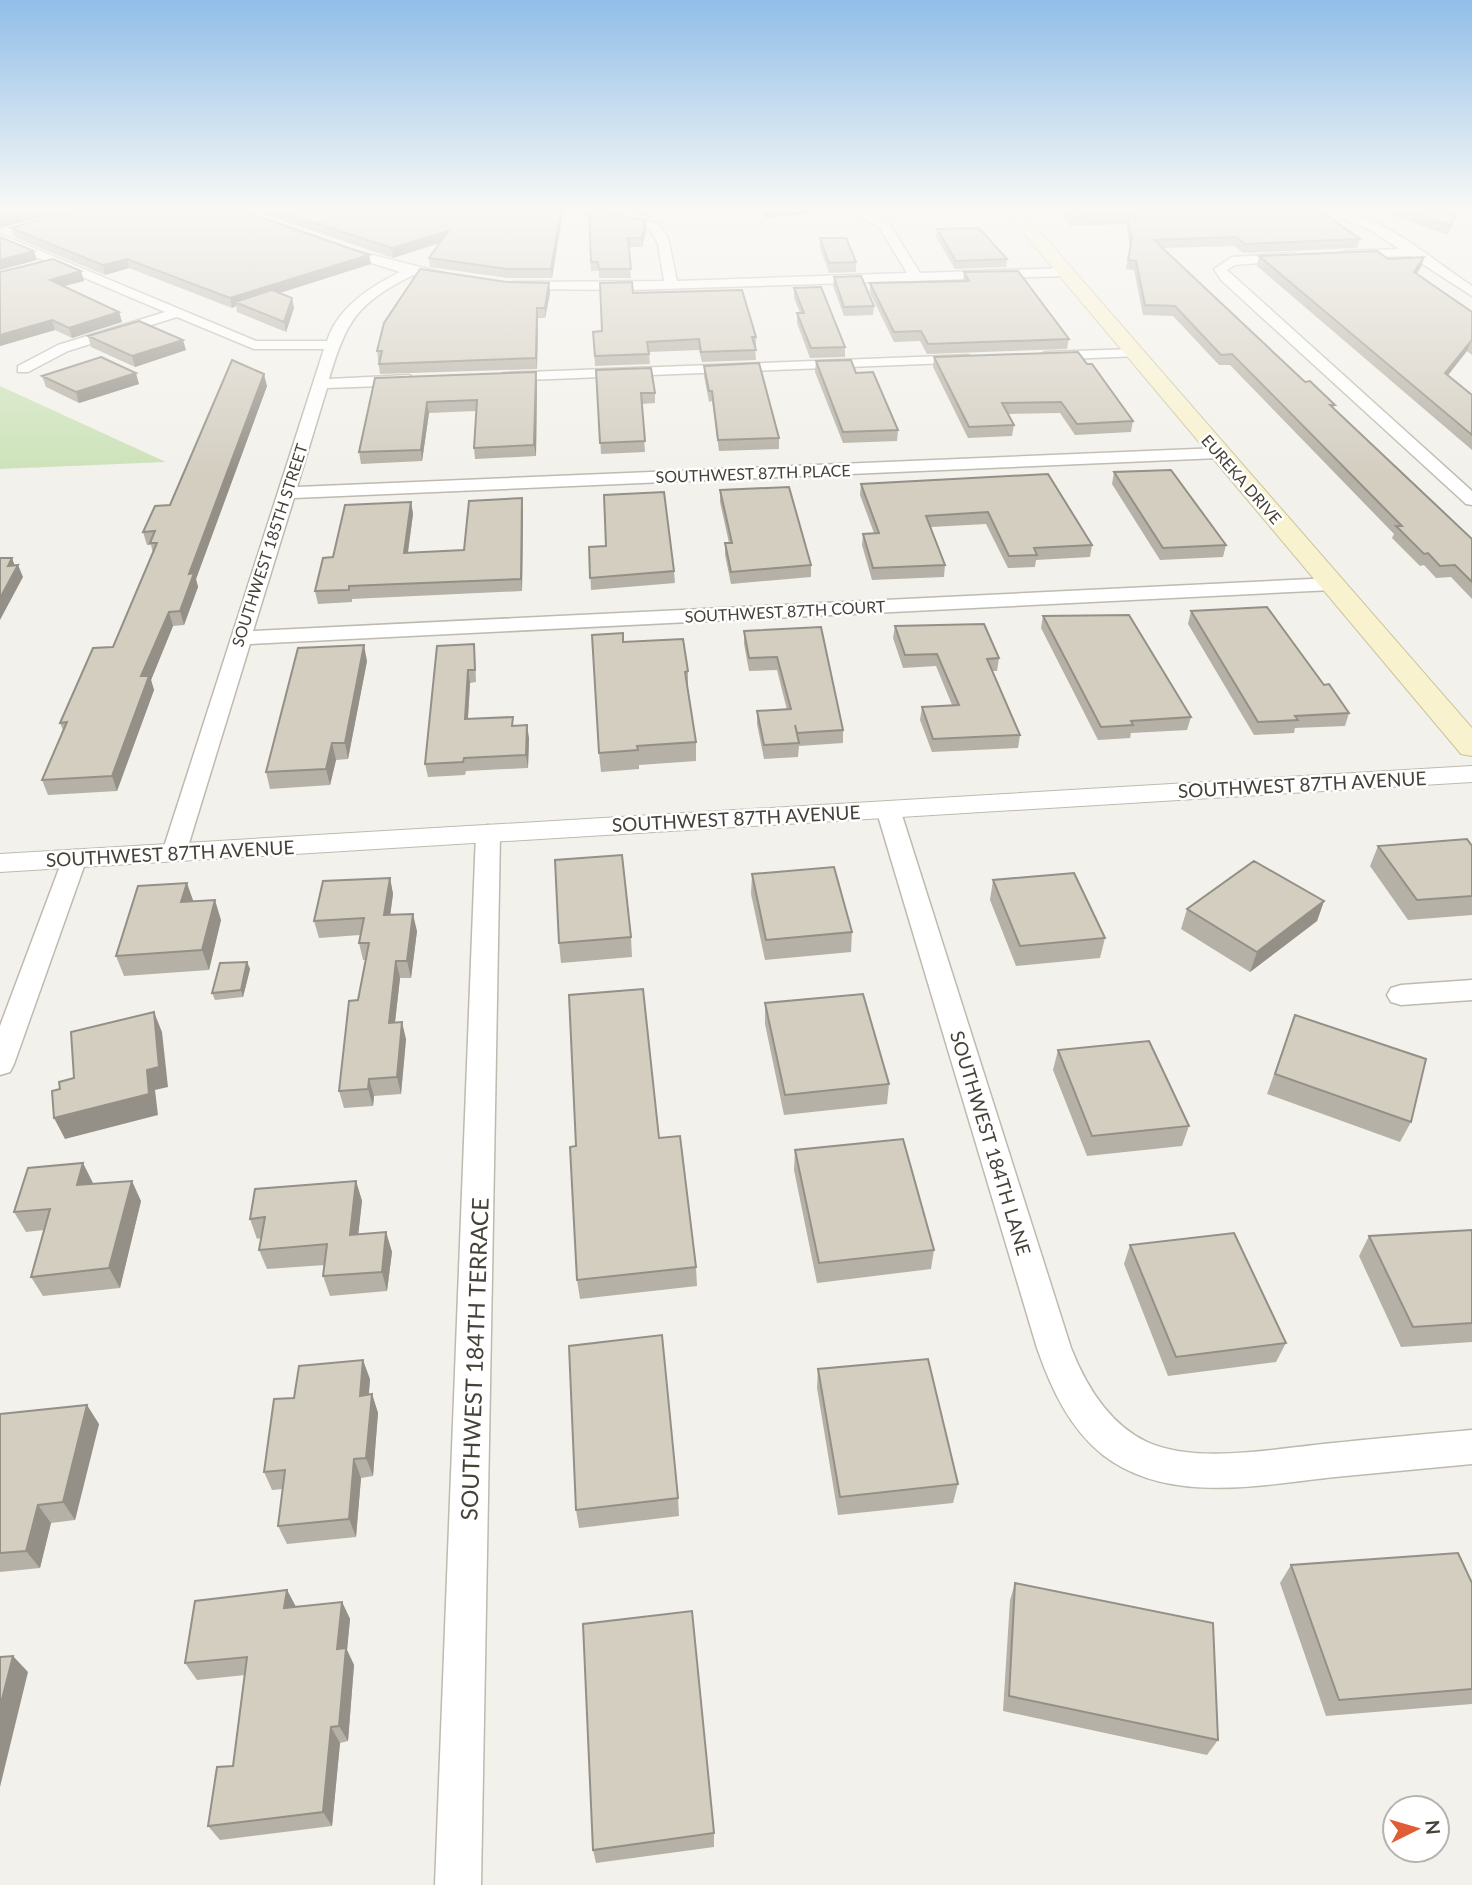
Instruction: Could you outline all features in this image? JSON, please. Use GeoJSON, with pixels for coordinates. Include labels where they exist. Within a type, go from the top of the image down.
{"type":"FeatureCollection","features":[{"type":"Feature","properties":{"kind":"main road","name":"EUREKA DRIVE"},"geometry":{"type":"LineString","coordinates":[[1088,299],[1472,747]]}},
{"type":"Feature","properties":{"kind":"street"},"geometry":{"type":"LineString","coordinates":[[144,299],[254,345],[332,345]]}},
{"type":"Feature","properties":{"kind":"street","name":"SOUTHWEST 185TH STREET"},"geometry":{"type":"LineString","coordinates":[[174,853],[332,345],[346,316],[363,299]]}},
{"type":"Feature","properties":{"kind":"street"},"geometry":{"type":"LineString","coordinates":[[1250,299],[1472,500]]}},
{"type":"Feature","properties":{"kind":"street"},"geometry":{"type":"LineString","coordinates":[[23,369],[63,348],[177,313]]}},
{"type":"Feature","properties":{"kind":"street"},"geometry":{"type":"LineString","coordinates":[[1023,357],[1134,353]]}},
{"type":"Feature","properties":{"kind":"street"},"geometry":{"type":"LineString","coordinates":[[482,377],[982,359]]}},
{"type":"Feature","properties":{"kind":"street"},"geometry":{"type":"LineString","coordinates":[[320,384],[427,379]]}},
{"type":"Feature","properties":{"kind":"street","name":"SOUTHWEST 87TH PLACE"},"geometry":{"type":"LineString","coordinates":[[286,493],[1219,453]]}},
{"type":"Feature","properties":{"kind":"street","name":"SOUTHWEST 87TH COURT"},"geometry":{"type":"LineString","coordinates":[[239,638],[1332,584]]}},
{"type":"Feature","properties":{"kind":"street","name":"SOUTHWEST 87TH AVENUE"},"geometry":{"type":"LineString","coordinates":[[0,863],[1472,774]]}},
{"type":"Feature","properties":{"kind":"street","name":"SOUTHWEST 184TH LANE"},"geometry":{"type":"LineString","coordinates":[[888,809],[1066,1383],[1084,1412],[1105,1434],[1133,1453],[1186,1468],[1232,1468],[1472,1447]]}},
{"type":"Feature","properties":{"kind":"street","name":"SOUTHWEST 184TH TERRACE"},"geometry":{"type":"LineString","coordinates":[[458,1885],[488,833]]}},
{"type":"Feature","properties":{"kind":"street"},"geometry":{"type":"LineString","coordinates":[[0,1064],[75,858]]}},
{"type":"Feature","properties":{"kind":"street"},"geometry":{"type":"LineString","coordinates":[[1401,995],[1472,990]]}},
{"type":"Feature","properties":{"kind":"green space"},"geometry":{"type":"Polygon","coordinates":[[[0,386],[166,462],[0,469],[0,386]]]}},
{"type":"Feature","properties":{"kind":"building"},"geometry":{"type":"Polygon","coordinates":[[[0,299],[91,299],[119,312],[69,328],[52,320],[0,335],[0,299]]]}},
{"type":"Feature","properties":{"kind":"building"},"geometry":{"type":"Polygon","coordinates":[[[244,299],[292,299],[284,322],[235,302],[244,299]]]}},
{"type":"Feature","properties":{"kind":"building"},"geometry":{"type":"Polygon","coordinates":[[[400,299],[546,299],[545,308],[537,308],[536,358],[379,364],[382,351],[377,351],[384,323],[400,299]]]}},
{"type":"Feature","properties":{"kind":"building"},"geometry":{"type":"Polygon","coordinates":[[[601,299],[745,299],[756,337],[752,337],[756,350],[701,352],[699,339],[647,342],[649,354],[595,356],[593,332],[602,331],[601,299]]]}},
{"type":"Feature","properties":{"kind":"building"},"geometry":{"type":"Polygon","coordinates":[[[798,299],[826,299],[845,347],[811,348],[797,313],[804,313],[798,299]]]}},
{"type":"Feature","properties":{"kind":"building"},"geometry":{"type":"Polygon","coordinates":[[[841,299],[871,299],[874,306],[844,307],[841,299]]]}},
{"type":"Feature","properties":{"kind":"building"},"geometry":{"type":"Polygon","coordinates":[[[878,299],[1039,299],[1069,339],[928,344],[921,331],[894,332],[878,299]]]}},
{"type":"Feature","properties":{"kind":"building"},"geometry":{"type":"Polygon","coordinates":[[[1144,299],[1217,299],[1305,382],[1310,381],[1335,405],[1330,405],[1472,539],[1472,582],[1455,565],[1440,566],[1428,553],[1424,554],[1396,526],[1402,526],[1232,354],[1221,355],[1175,306],[1145,305],[1144,299]]]}},
{"type":"Feature","properties":{"kind":"building"},"geometry":{"type":"Polygon","coordinates":[[[1310,299],[1453,299],[1472,312],[1472,341],[1445,373],[1472,395],[1472,435],[1310,299]]]}},
{"type":"Feature","properties":{"kind":"building"},"geometry":{"type":"Polygon","coordinates":[[[139,321],[183,340],[132,356],[88,336],[139,321]]]}},
{"type":"Feature","properties":{"kind":"building"},"geometry":{"type":"Polygon","coordinates":[[[1078,352],[1087,364],[1092,364],[1133,421],[1077,424],[1061,402],[1002,403],[1014,425],[969,427],[934,357],[1078,352]]]}},
{"type":"Feature","properties":{"kind":"building"},"geometry":{"type":"Polygon","coordinates":[[[101,357],[136,373],[76,392],[42,376],[101,357]]]}},
{"type":"Feature","properties":{"kind":"building"},"geometry":{"type":"Polygon","coordinates":[[[232,360],[264,374],[189,574],[194,573],[180,611],[169,612],[141,676],[149,676],[112,776],[42,780],[67,722],[60,723],[93,648],[113,647],[157,543],[150,543],[155,531],[143,532],[155,506],[170,505],[232,360]]]}},
{"type":"Feature","properties":{"kind":"building"},"geometry":{"type":"Polygon","coordinates":[[[851,360],[856,373],[873,372],[898,430],[843,432],[816,361],[851,360]]]}},
{"type":"Feature","properties":{"kind":"building"},"geometry":{"type":"Polygon","coordinates":[[[759,363],[779,438],[718,440],[712,391],[709,391],[704,366],[759,363]]]}},
{"type":"Feature","properties":{"kind":"building"},"geometry":{"type":"Polygon","coordinates":[[[651,368],[655,393],[641,393],[645,441],[600,443],[596,370],[651,368]]]}},
{"type":"Feature","properties":{"kind":"building"},"geometry":{"type":"Polygon","coordinates":[[[536,372],[534,445],[474,448],[477,400],[427,402],[421,450],[359,452],[375,378],[536,372]]]}},
{"type":"Feature","properties":{"kind":"building"},"geometry":{"type":"Polygon","coordinates":[[[1171,470],[1226,545],[1163,548],[1114,472],[1171,470]]]}},
{"type":"Feature","properties":{"kind":"building"},"geometry":{"type":"Polygon","coordinates":[[[1048,474],[1092,545],[1034,548],[1037,555],[1009,556],[988,512],[926,516],[945,565],[873,568],[863,534],[879,533],[861,484],[1048,474]]]}},
{"type":"Feature","properties":{"kind":"building"},"geometry":{"type":"Polygon","coordinates":[[[789,487],[811,565],[731,572],[725,543],[732,543],[720,490],[789,487]]]}},
{"type":"Feature","properties":{"kind":"building"},"geometry":{"type":"Polygon","coordinates":[[[664,492],[674,571],[590,578],[589,547],[606,546],[604,495],[664,492]]]}},
{"type":"Feature","properties":{"kind":"building"},"geometry":{"type":"Polygon","coordinates":[[[522,498],[521,579],[349,586],[349,590],[315,591],[323,558],[333,557],[345,505],[411,502],[404,553],[464,550],[469,501],[522,498]]]}},
{"type":"Feature","properties":{"kind":"building"},"geometry":{"type":"Polygon","coordinates":[[[0,558],[12,558],[8,566],[18,565],[0,598],[0,558]]]}},
{"type":"Feature","properties":{"kind":"building"},"geometry":{"type":"Polygon","coordinates":[[[1267,607],[1324,685],[1329,684],[1349,713],[1295,716],[1298,720],[1258,722],[1191,611],[1267,607]]]}},
{"type":"Feature","properties":{"kind":"building"},"geometry":{"type":"Polygon","coordinates":[[[1129,615],[1191,717],[1131,721],[1133,725],[1101,727],[1043,616],[1129,615]]]}},
{"type":"Feature","properties":{"kind":"building"},"geometry":{"type":"Polygon","coordinates":[[[984,624],[999,658],[987,659],[1020,735],[933,739],[922,707],[959,705],[937,654],[905,655],[895,626],[984,624]]]}},
{"type":"Feature","properties":{"kind":"building"},"geometry":{"type":"Polygon","coordinates":[[[821,627],[843,730],[797,733],[795,725],[799,743],[764,745],[757,711],[791,709],[777,657],[749,658],[744,631],[821,627]]]}},
{"type":"Feature","properties":{"kind":"building"},"geometry":{"type":"Polygon","coordinates":[[[623,633],[623,642],[683,639],[688,671],[685,672],[696,742],[637,746],[638,750],[599,753],[592,635],[623,633]]]}},
{"type":"Feature","properties":{"kind":"building"},"geometry":{"type":"Polygon","coordinates":[[[474,644],[475,670],[468,670],[465,719],[513,717],[512,726],[527,725],[526,755],[464,758],[463,762],[425,764],[437,646],[474,644]]]}},
{"type":"Feature","properties":{"kind":"building"},"geometry":{"type":"Polygon","coordinates":[[[364,645],[345,743],[332,743],[326,769],[266,772],[298,648],[364,645]]]}},
{"type":"Feature","properties":{"kind":"building"},"geometry":{"type":"Polygon","coordinates":[[[1467,839],[1472,846],[1472,896],[1417,900],[1378,846],[1467,839]]]}},
{"type":"Feature","properties":{"kind":"building"},"geometry":{"type":"Polygon","coordinates":[[[622,855],[631,937],[559,943],[555,860],[622,855]]]}},
{"type":"Feature","properties":{"kind":"building"},"geometry":{"type":"Polygon","coordinates":[[[1254,861],[1324,901],[1257,952],[1187,909],[1254,861]]]}},
{"type":"Feature","properties":{"kind":"building"},"geometry":{"type":"Polygon","coordinates":[[[834,867],[852,932],[766,940],[752,874],[834,867]]]}},
{"type":"Feature","properties":{"kind":"building"},"geometry":{"type":"Polygon","coordinates":[[[1074,873],[1105,938],[1020,946],[993,880],[1074,873]]]}},
{"type":"Feature","properties":{"kind":"building"},"geometry":{"type":"Polygon","coordinates":[[[390,878],[384,915],[413,914],[407,961],[396,961],[389,1023],[402,1022],[397,1077],[369,1079],[368,1089],[339,1091],[349,1001],[358,1000],[369,943],[359,943],[364,918],[314,921],[323,881],[390,878]]]}},
{"type":"Feature","properties":{"kind":"building"},"geometry":{"type":"Polygon","coordinates":[[[187,883],[181,902],[215,900],[202,950],[116,956],[138,886],[187,883]]]}},
{"type":"Feature","properties":{"kind":"building"},"geometry":{"type":"Polygon","coordinates":[[[247,962],[241,990],[212,993],[220,963],[247,962]]]}},
{"type":"Feature","properties":{"kind":"building"},"geometry":{"type":"Polygon","coordinates":[[[643,989],[659,1138],[680,1136],[696,1267],[577,1280],[570,1147],[576,1146],[569,995],[643,989]]]}},
{"type":"Feature","properties":{"kind":"building"},"geometry":{"type":"Polygon","coordinates":[[[863,994],[889,1084],[785,1095],[765,1003],[863,994]]]}},
{"type":"Feature","properties":{"kind":"building"},"geometry":{"type":"Polygon","coordinates":[[[154,1012],[159,1067],[147,1070],[149,1094],[54,1118],[52,1091],[60,1089],[59,1082],[74,1078],[71,1032],[154,1012]]]}},
{"type":"Feature","properties":{"kind":"building"},"geometry":{"type":"Polygon","coordinates":[[[1295,1015],[1426,1059],[1411,1122],[1275,1074],[1295,1015]]]}},
{"type":"Feature","properties":{"kind":"building"},"geometry":{"type":"Polygon","coordinates":[[[1149,1041],[1189,1126],[1092,1136],[1058,1050],[1149,1041]]]}},
{"type":"Feature","properties":{"kind":"building"},"geometry":{"type":"Polygon","coordinates":[[[903,1139],[934,1250],[819,1263],[795,1150],[903,1139]]]}},
{"type":"Feature","properties":{"kind":"building"},"geometry":{"type":"Polygon","coordinates":[[[83,1163],[77,1185],[132,1181],[109,1268],[31,1277],[50,1209],[14,1212],[28,1168],[83,1163]]]}},
{"type":"Feature","properties":{"kind":"building"},"geometry":{"type":"Polygon","coordinates":[[[356,1181],[350,1235],[386,1232],[382,1272],[323,1276],[327,1244],[259,1250],[265,1217],[250,1219],[255,1189],[356,1181]]]}},
{"type":"Feature","properties":{"kind":"building"},"geometry":{"type":"Polygon","coordinates":[[[1472,1230],[1472,1323],[1413,1327],[1369,1236],[1472,1230]]]}},
{"type":"Feature","properties":{"kind":"building"},"geometry":{"type":"Polygon","coordinates":[[[1234,1233],[1286,1343],[1176,1357],[1130,1245],[1234,1233]]]}},
{"type":"Feature","properties":{"kind":"building"},"geometry":{"type":"Polygon","coordinates":[[[662,1335],[678,1498],[576,1510],[569,1346],[662,1335]]]}},
{"type":"Feature","properties":{"kind":"building"},"geometry":{"type":"Polygon","coordinates":[[[928,1359],[958,1484],[840,1497],[818,1369],[928,1359]]]}},
{"type":"Feature","properties":{"kind":"building"},"geometry":{"type":"Polygon","coordinates":[[[363,1360],[360,1396],[372,1394],[366,1458],[354,1459],[349,1519],[278,1526],[285,1470],[264,1472],[274,1399],[294,1398],[299,1366],[363,1360]]]}},
{"type":"Feature","properties":{"kind":"building"},"geometry":{"type":"Polygon","coordinates":[[[87,1405],[63,1502],[38,1505],[26,1551],[0,1553],[0,1414],[87,1405]]]}},
{"type":"Feature","properties":{"kind":"building"},"geometry":{"type":"Polygon","coordinates":[[[1458,1553],[1472,1583],[1472,1689],[1339,1700],[1291,1565],[1458,1553]]]}},
{"type":"Feature","properties":{"kind":"building"},"geometry":{"type":"Polygon","coordinates":[[[1015,1583],[1213,1623],[1218,1740],[1009,1696],[1015,1583]]]}},
{"type":"Feature","properties":{"kind":"building"},"geometry":{"type":"Polygon","coordinates":[[[287,1590],[284,1608],[342,1602],[337,1649],[346,1648],[339,1726],[331,1727],[323,1812],[208,1826],[217,1767],[233,1766],[247,1657],[185,1663],[195,1601],[287,1590]]]}},
{"type":"Feature","properties":{"kind":"building"},"geometry":{"type":"Polygon","coordinates":[[[692,1611],[714,1833],[593,1850],[583,1624],[692,1611]]]}},
{"type":"Feature","properties":{"kind":"building"},"geometry":{"type":"Polygon","coordinates":[[[13,1656],[0,1707],[0,1657],[13,1656]]]}}]}
